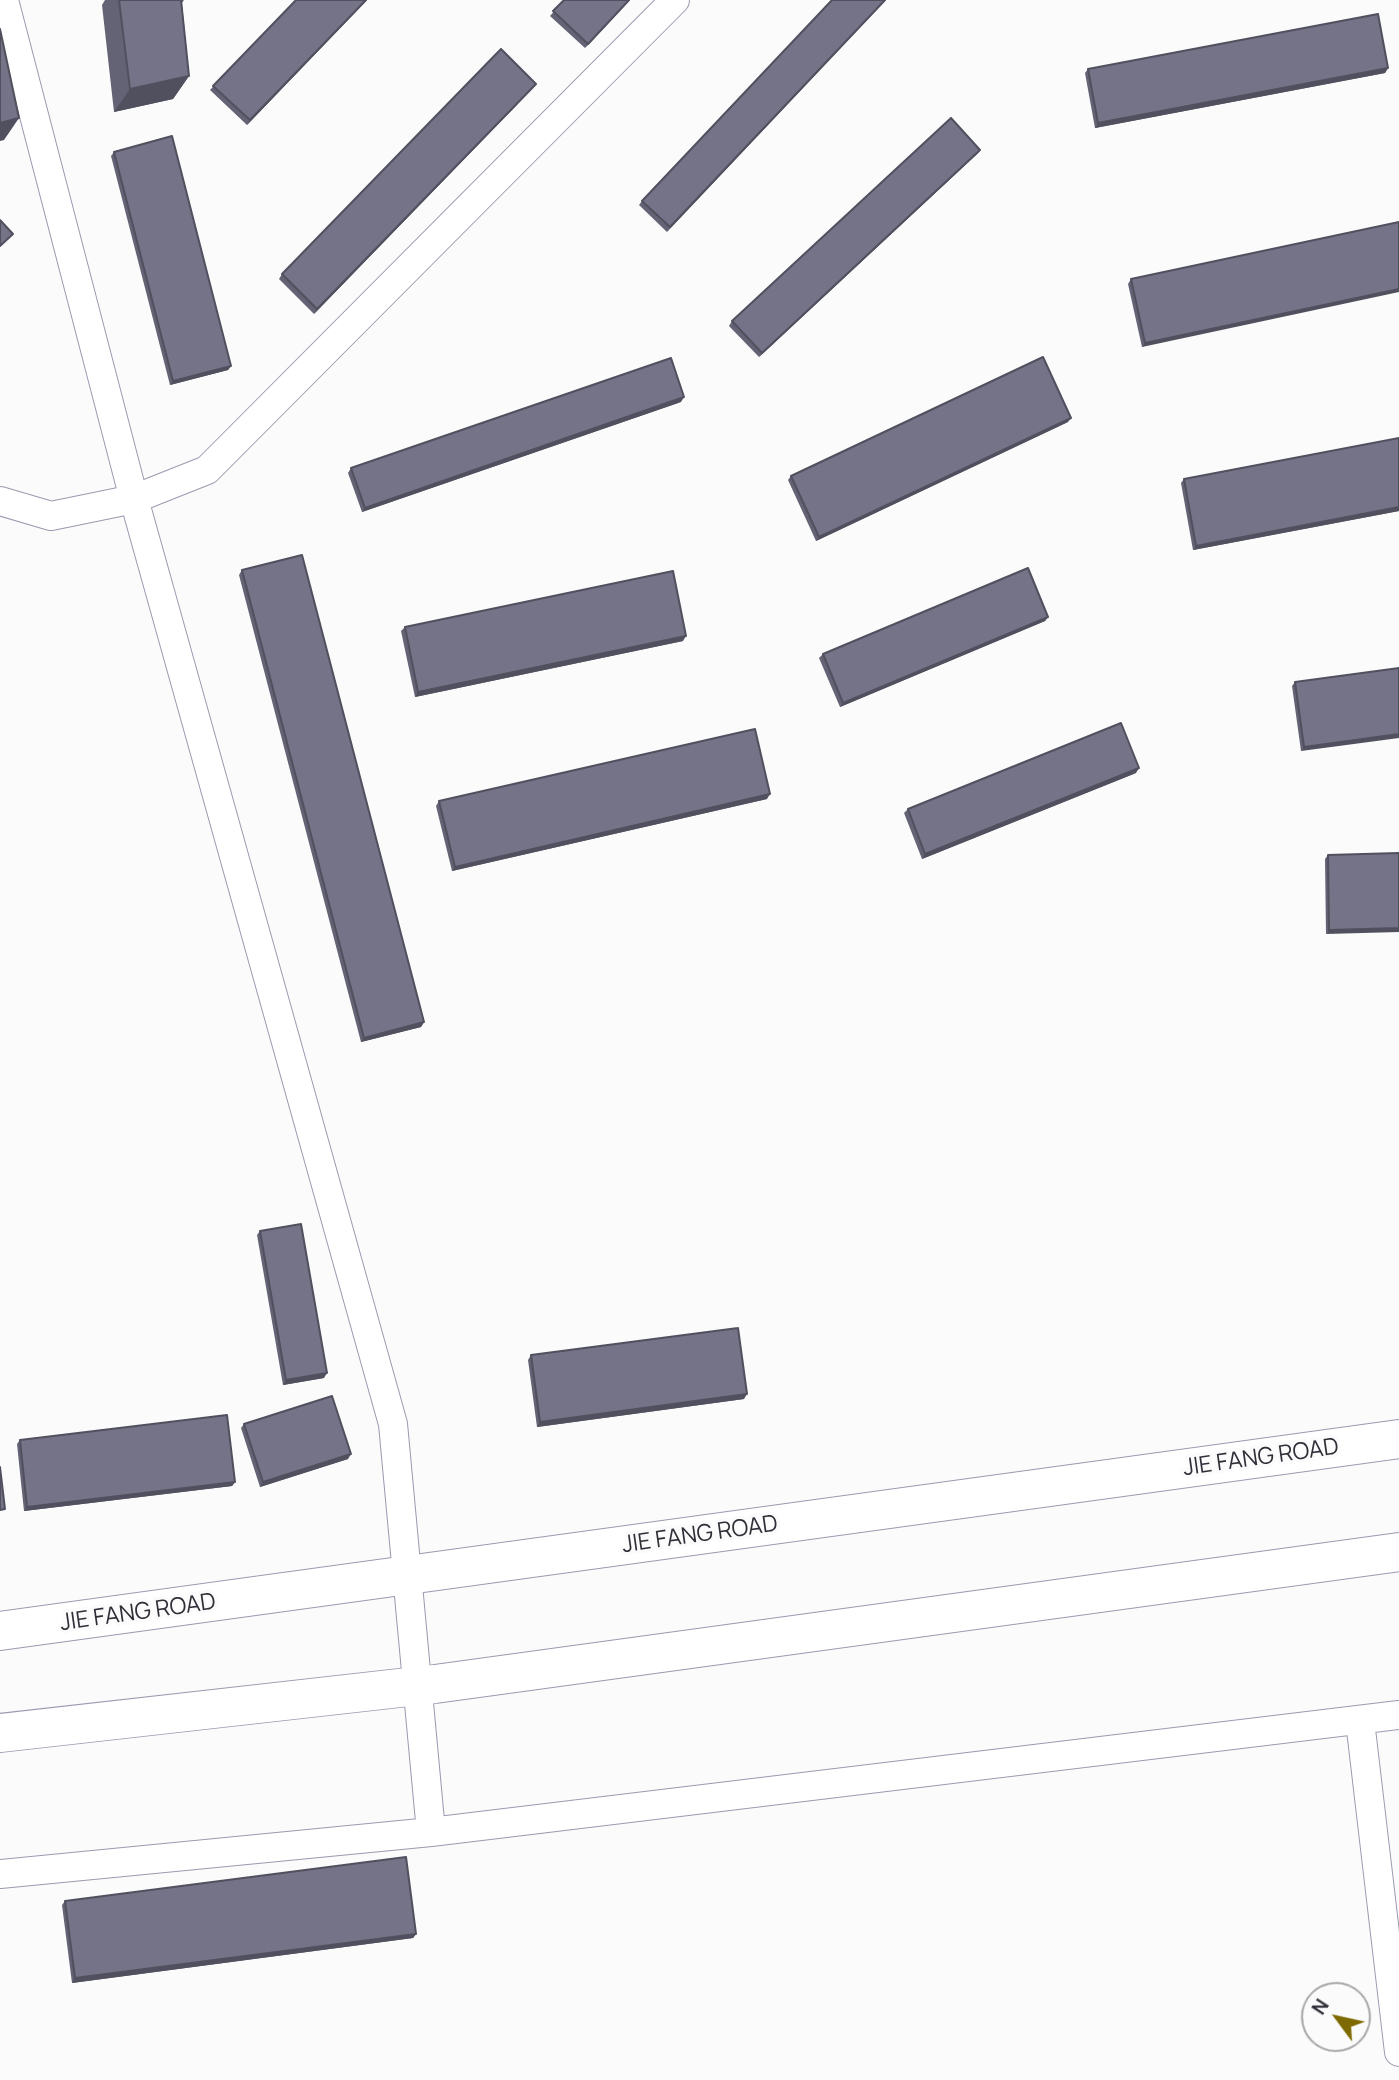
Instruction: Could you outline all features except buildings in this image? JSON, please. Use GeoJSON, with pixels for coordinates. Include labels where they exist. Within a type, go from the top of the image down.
{"type":"FeatureCollection","features":[{"type":"Feature","properties":{"kind":"main road","name":"JIE FANG ROAD"},"geometry":{"type":"LineString","coordinates":[[0,1631],[1399,1439]]}},
{"type":"Feature","properties":{"kind":"main road"},"geometry":{"type":"LineString","coordinates":[[0,1733],[417,1686],[1399,1552]]}},
{"type":"Feature","properties":{"kind":"street"},"geometry":{"type":"LineString","coordinates":[[4,0],[134,499],[393,1424],[431,1832]]}},
{"type":"Feature","properties":{"kind":"street"},"geometry":{"type":"LineString","coordinates":[[0,501],[51,516],[134,499],[206,470],[675,0]]}},
{"type":"Feature","properties":{"kind":"street"},"geometry":{"type":"LineString","coordinates":[[0,1874],[431,1832],[1399,1715]]}},
{"type":"Feature","properties":{"kind":"street"},"geometry":{"type":"LineString","coordinates":[[1360,1721],[1399,2052]]}}]}
